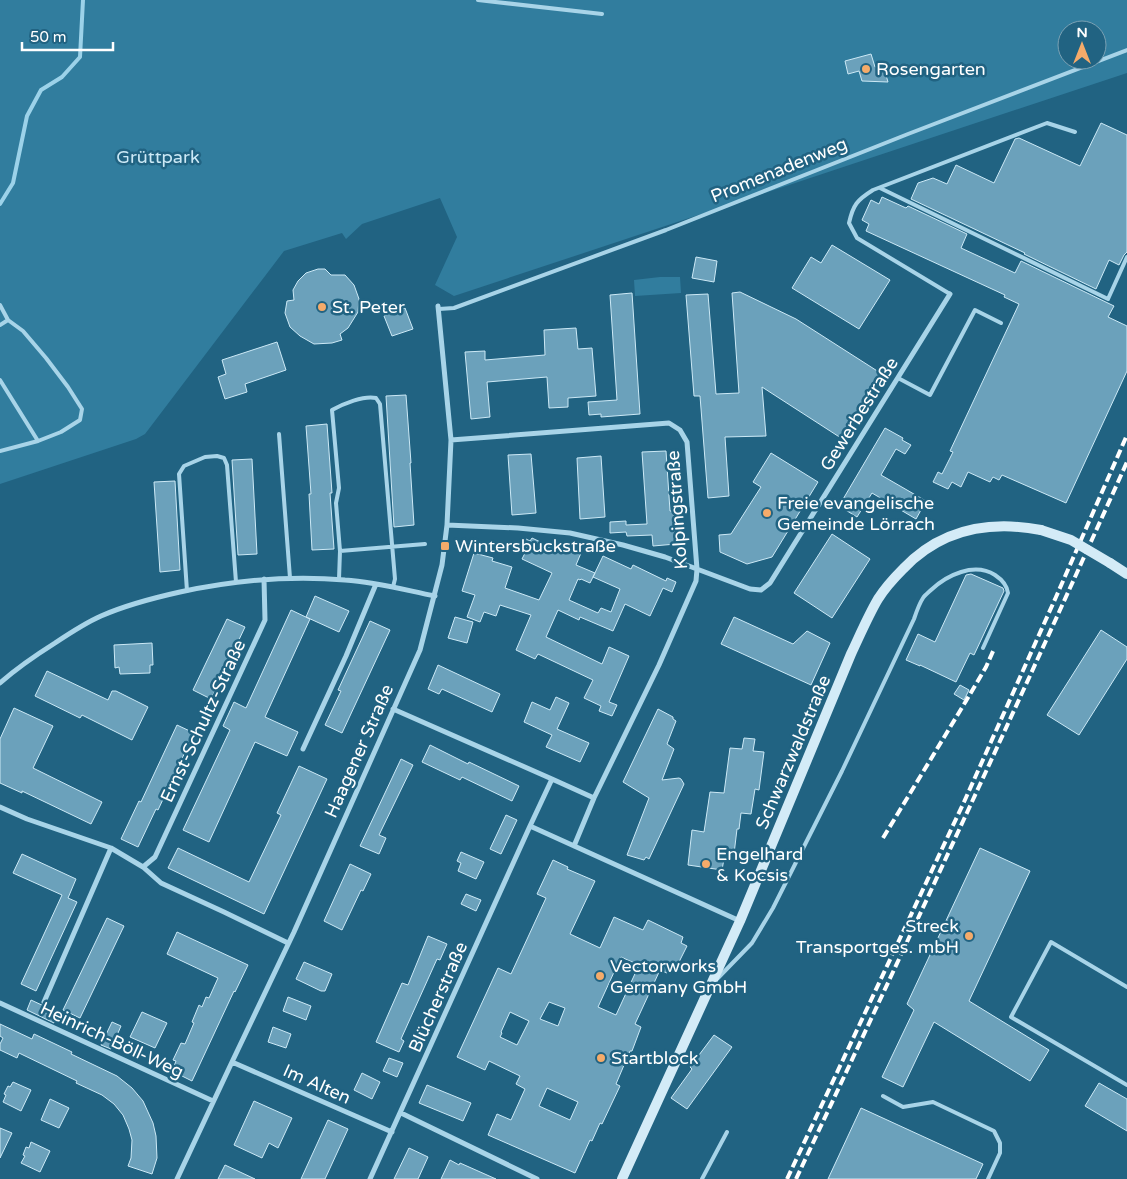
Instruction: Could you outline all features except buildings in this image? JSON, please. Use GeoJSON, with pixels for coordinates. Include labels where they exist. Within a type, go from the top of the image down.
{"type":"FeatureCollection","features":[{"type":"Feature","properties":{"kind":"main road","name":"Schwarzwaldstraße"},"geometry":{"type":"LineString","coordinates":[[622,1179],[740,921],[851,654],[869,615],[890,582],[913,558],[938,541],[980,528],[1004,526],[1041,530],[1071,540],[1127,574]]}},
{"type":"Feature","properties":{"kind":"street","name":"Gewerbestraße"},"geometry":{"type":"LineString","coordinates":[[447,525],[518,528],[570,533],[665,557],[750,589],[761,590],[770,583],[950,294]]}},
{"type":"Feature","properties":{"kind":"street","name":"Haagener Straße"},"geometry":{"type":"LineString","coordinates":[[177,1179],[288,943],[420,650],[442,565],[447,525],[451,440],[439,308]]}},
{"type":"Feature","properties":{"kind":"street","name":"Kolpingstraße"},"geometry":{"type":"LineString","coordinates":[[451,440],[669,423],[680,430],[687,442],[697,569],[696,581],[659,665],[594,798],[574,846]]}},
{"type":"Feature","properties":{"kind":"street"},"geometry":{"type":"LineString","coordinates":[[0,683],[41,652],[100,616],[154,598],[208,586],[264,579],[339,579],[393,587],[435,596]]}},
{"type":"Feature","properties":{"kind":"street","name":"Ernst-Schultz-Straße"},"geometry":{"type":"LineString","coordinates":[[143,867],[155,857],[265,620],[264,579]]}},
{"type":"Feature","properties":{"kind":"street"},"geometry":{"type":"LineString","coordinates":[[303,749],[346,656],[376,584]]}},
{"type":"Feature","properties":{"kind":"street"},"geometry":{"type":"LineString","coordinates":[[393,709],[594,798]]}},
{"type":"Feature","properties":{"kind":"street","name":"Blücherstraße"},"geometry":{"type":"LineString","coordinates":[[370,1179],[552,780]]}},
{"type":"Feature","properties":{"kind":"street"},"geometry":{"type":"LineString","coordinates":[[0,806],[27,819],[111,848],[143,867],[161,884],[288,943]]}},
{"type":"Feature","properties":{"kind":"street"},"geometry":{"type":"LineString","coordinates":[[530,826],[740,921]]}},
{"type":"Feature","properties":{"kind":"street"},"geometry":{"type":"LineString","coordinates":[[44,1002],[111,848]]}},
{"type":"Feature","properties":{"kind":"street","name":"Heinrich-Böll-Weg"},"geometry":{"type":"LineString","coordinates":[[0,1003],[213,1102]]}},
{"type":"Feature","properties":{"kind":"street","name":"Im Alten"},"geometry":{"type":"LineString","coordinates":[[232,1062],[392,1132]]}},
{"type":"Feature","properties":{"kind":"street"},"geometry":{"type":"LineString","coordinates":[[401,1112],[537,1179]]}},
{"type":"Feature","properties":{"kind":"lane"},"geometry":{"type":"LineString","coordinates":[[478,0],[602,14]]}},
{"type":"Feature","properties":{"kind":"lane","name":"Promenadenweg"},"geometry":{"type":"LineString","coordinates":[[439,308],[454,308],[666,230],[1127,50]]}},
{"type":"Feature","properties":{"kind":"lane"},"geometry":{"type":"LineString","coordinates":[[950,294],[857,238],[849,223],[852,208],[864,196],[880,188],[1047,123],[1074,132]]}},
{"type":"Feature","properties":{"kind":"lane"},"geometry":{"type":"LineString","coordinates":[[880,188],[1108,299],[1127,257]]}},
{"type":"Feature","properties":{"kind":"lane"},"geometry":{"type":"LineString","coordinates":[[0,305],[8,320],[24,331],[46,358],[82,409],[80,420],[61,432],[38,441],[0,451]]}},
{"type":"Feature","properties":{"kind":"lane"},"geometry":{"type":"LineString","coordinates":[[898,378],[930,395],[975,310],[1001,323]]}},
{"type":"Feature","properties":{"kind":"lane"},"geometry":{"type":"LineString","coordinates":[[0,325],[8,320]]}},
{"type":"Feature","properties":{"kind":"lane"},"geometry":{"type":"LineString","coordinates":[[0,380],[38,441]]}},
{"type":"Feature","properties":{"kind":"lane"},"geometry":{"type":"LineString","coordinates":[[339,579],[340,551],[336,503],[338,488],[332,410],[370,396],[376,398],[380,404],[395,579],[393,587]]}},
{"type":"Feature","properties":{"kind":"lane"},"geometry":{"type":"LineString","coordinates":[[280,434],[290,578]]}},
{"type":"Feature","properties":{"kind":"lane"},"geometry":{"type":"LineString","coordinates":[[188,591],[179,474],[184,466],[205,457],[218,456],[224,458],[227,466],[236,582]]}},
{"type":"Feature","properties":{"kind":"lane"},"geometry":{"type":"LineString","coordinates":[[340,551],[424,544]]}},
{"type":"Feature","properties":{"kind":"lane"},"geometry":{"type":"LineString","coordinates":[[711,985],[752,943],[773,908],[846,762],[923,598],[950,576],[968,570],[982,570],[993,573],[999,578],[1008,593],[983,648]]}},
{"type":"Feature","properties":{"kind":"lane"},"geometry":{"type":"LineString","coordinates":[[1127,987],[1050,942],[1011,1017],[1127,1084]]}},
{"type":"Feature","properties":{"kind":"lane"},"geometry":{"type":"LineString","coordinates":[[883,1096],[903,1107],[933,1102],[994,1131],[1000,1143],[1000,1153],[988,1179]]}},
{"type":"Feature","properties":{"kind":"lane"},"geometry":{"type":"LineString","coordinates":[[702,1179],[727,1132]]}},
{"type":"Feature","properties":{"kind":"green space","name":"Grüttpark"},"geometry":{"type":"Polygon","coordinates":[[[0,0],[1127,0],[1127,73],[454,296],[435,285],[457,237],[440,198],[362,224],[346,239],[342,233],[284,251],[145,434],[136,439],[0,484],[0,0]]]}},
{"type":"Feature","properties":{"kind":"green space"},"geometry":{"type":"Polygon","coordinates":[[[680,277],[681,293],[635,296],[634,280],[680,277]]]}},
{"type":"Feature","properties":{"kind":"waterway"},"geometry":{"type":"LineString","coordinates":[[0,204],[13,183],[27,116],[41,90],[62,77],[80,57],[83,0]]}},
{"type":"Feature","properties":{"kind":"railway"},"geometry":{"type":"LineString","coordinates":[[787,1179],[964,802],[1127,435]]}},
{"type":"Feature","properties":{"kind":"railway"},"geometry":{"type":"LineString","coordinates":[[796,1179],[963,821],[1127,462]]}},
{"type":"Feature","properties":{"kind":"railway"},"geometry":{"type":"LineString","coordinates":[[883,838],[986,667],[994,649]]}},
{"type":"Feature","properties":{"kind":"place","name":"Rosengarten"},"geometry":{"type":"Point","coordinates":[866,69]}},
{"type":"Feature","properties":{"kind":"place","name":"St. Peter"},"geometry":{"type":"Point","coordinates":[322,307]}},
{"type":"Feature","properties":{"kind":"place","name":"Freie evangelische Gemeinde Lörrach"},"geometry":{"type":"Point","coordinates":[767,513]}},
{"type":"Feature","properties":{"kind":"place","name":"Wintersbuckstraße"},"geometry":{"type":"Point","coordinates":[445,546]}},
{"type":"Feature","properties":{"kind":"place","name":"Engelhard & Kocsis"},"geometry":{"type":"Point","coordinates":[706,864]}},
{"type":"Feature","properties":{"kind":"place","name":"Streck Transportges. mbH"},"geometry":{"type":"Point","coordinates":[969,936]}},
{"type":"Feature","properties":{"kind":"place","name":"Vectorworks Germany GmbH"},"geometry":{"type":"Point","coordinates":[600,976]}},
{"type":"Feature","properties":{"kind":"place","name":"Startblock"},"geometry":{"type":"Point","coordinates":[601,1058]}}]}
